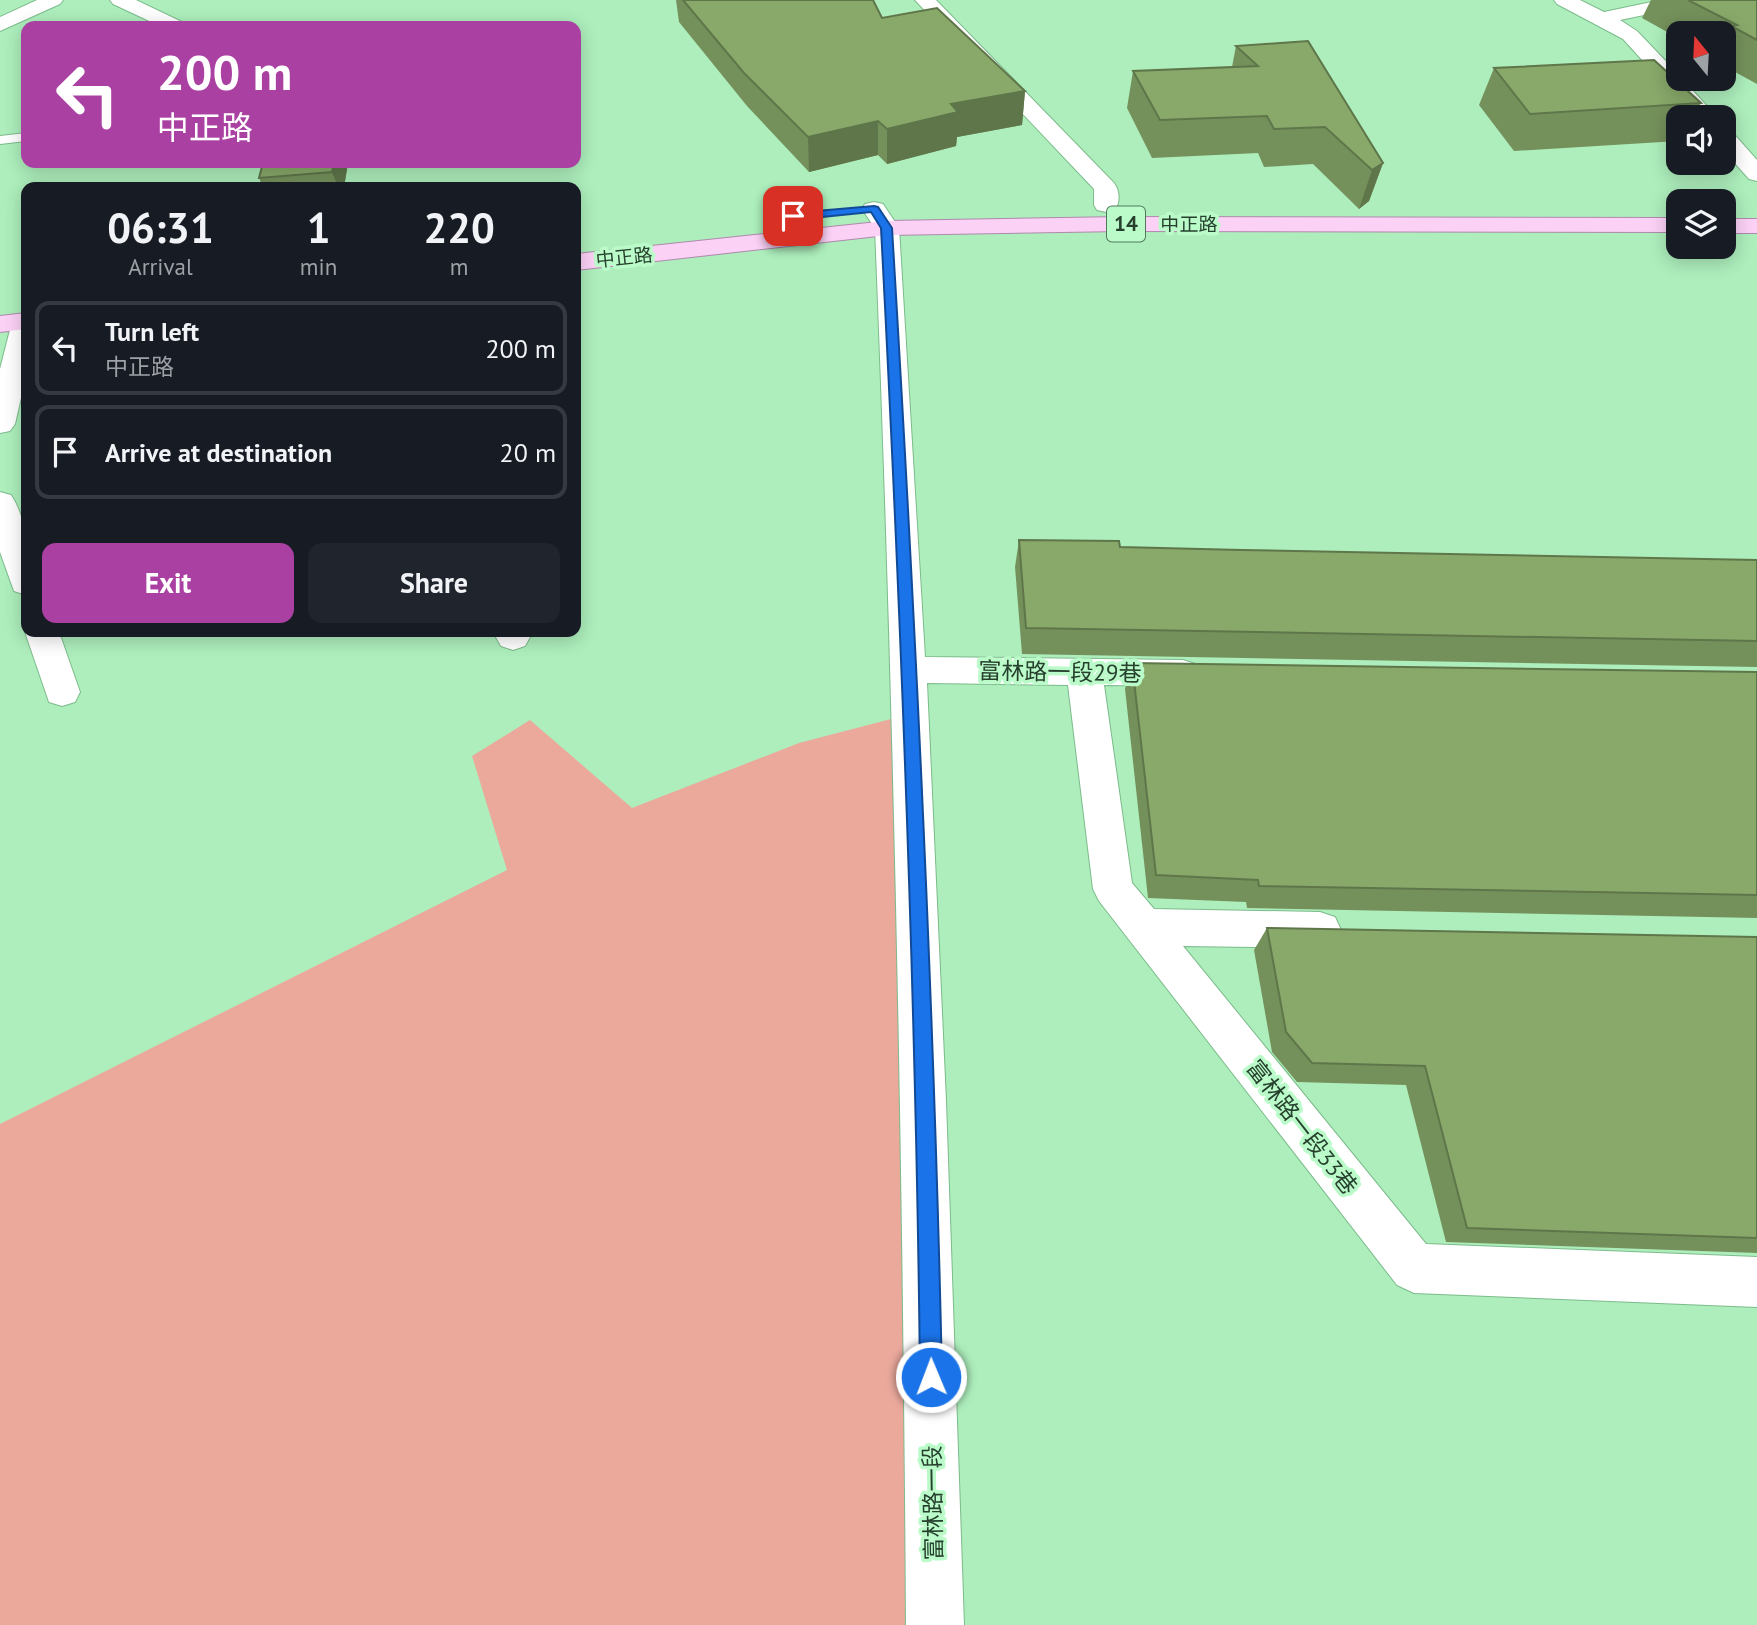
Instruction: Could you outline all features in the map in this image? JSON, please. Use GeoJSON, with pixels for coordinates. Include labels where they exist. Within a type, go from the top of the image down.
{"type":"FeatureCollection","features":[{"type":"Feature","properties":{"kind":"main road","name":"中正路"},"geometry":{"type":"LineString","coordinates":[[698,225],[880,219],[1106,205],[1666,206]]}},
{"type":"Feature","properties":{"kind":"main road"},"geometry":{"type":"LineString","coordinates":[[1736,206],[1757,206]]}},
{"type":"Feature","properties":{"kind":"main road","name":"中正路"},"geometry":{"type":"LineString","coordinates":[[581,261],[880,219],[1122,224],[1666,225]]}},
{"type":"Feature","properties":{"kind":"main road"},"geometry":{"type":"LineString","coordinates":[[1736,226],[1757,226]]}},
{"type":"Feature","properties":{"kind":"main road"},"geometry":{"type":"LineString","coordinates":[[0,301],[21,299]]}},
{"type":"Feature","properties":{"kind":"main road"},"geometry":{"type":"LineString","coordinates":[[0,324],[21,322]]}},
{"type":"Feature","properties":{"kind":"street"},"geometry":{"type":"LineString","coordinates":[[0,25],[53,0]]}},
{"type":"Feature","properties":{"kind":"street"},"geometry":{"type":"LineString","coordinates":[[120,0],[164,21]]}},
{"type":"Feature","properties":{"kind":"street"},"geometry":{"type":"LineString","coordinates":[[925,0],[1106,188],[1106,205]]}},
{"type":"Feature","properties":{"kind":"street"},"geometry":{"type":"LineString","coordinates":[[1564,0],[1630,35],[1695,105]]}},
{"type":"Feature","properties":{"kind":"street"},"geometry":{"type":"LineString","coordinates":[[1602,18],[1690,0]]}},
{"type":"Feature","properties":{"kind":"street"},"geometry":{"type":"LineString","coordinates":[[1736,150],[1757,174]]}},
{"type":"Feature","properties":{"kind":"street","name":"富林路一段"},"geometry":{"type":"LineString","coordinates":[[880,219],[902,486],[929,1240],[935,1625]]}},
{"type":"Feature","properties":{"kind":"street"},"geometry":{"type":"LineString","coordinates":[[0,424],[21,341]]}},
{"type":"Feature","properties":{"kind":"street"},"geometry":{"type":"LineString","coordinates":[[0,502],[21,567]]}},
{"type":"Feature","properties":{"kind":"street"},"geometry":{"type":"LineString","coordinates":[[44,637],[61,692]]}},
{"type":"Feature","properties":{"kind":"street","name":"富林路一段29巷"},"geometry":{"type":"LineString","coordinates":[[909,670],[1222,674]]}},
{"type":"Feature","properties":{"kind":"street","name":"富林路一段33巷"},"geometry":{"type":"LineString","coordinates":[[1084,672],[1113,889],[1414,1268],[1757,1282]]}},
{"type":"Feature","properties":{"kind":"street"},"geometry":{"type":"LineString","coordinates":[[1143,927],[1352,931]]}},
{"type":"Feature","properties":{"kind":"lane"},"geometry":{"type":"LineString","coordinates":[[0,140],[21,138]]}},
{"type":"Feature","properties":{"kind":"shaded area"},"geometry":{"type":"Polygon","coordinates":[[[914,713],[944,1625],[0,1625],[0,1124],[507,870],[472,756],[530,720],[632,808],[799,743],[914,713]]]}},
{"type":"Feature","properties":{"kind":"building"},"geometry":{"type":"Polygon","coordinates":[[[683,0],[873,0],[882,18],[937,8],[1025,91],[951,104],[958,112],[887,129],[878,121],[808,137],[744,73],[683,0]]]}},
{"type":"Feature","properties":{"kind":"building"},"geometry":{"type":"Polygon","coordinates":[[[1688,0],[1757,0],[1757,40],[1736,29],[1736,21],[1729,21],[1688,0]]]}},
{"type":"Feature","properties":{"kind":"building"},"geometry":{"type":"Polygon","coordinates":[[[1308,41],[1383,163],[1372,170],[1325,127],[1274,129],[1267,116],[1160,120],[1133,71],[1258,66],[1236,46],[1308,41]]]}},
{"type":"Feature","properties":{"kind":"building"},"geometry":{"type":"Polygon","coordinates":[[[1654,60],[1666,71],[1666,91],[1688,91],[1701,103],[1530,114],[1494,68],[1654,60]]]}},
{"type":"Feature","properties":{"kind":"building"},"geometry":{"type":"Polygon","coordinates":[[[262,168],[333,168],[332,172],[259,178],[262,168]]]}},
{"type":"Feature","properties":{"kind":"building"},"geometry":{"type":"Polygon","coordinates":[[[1019,540],[1119,541],[1120,547],[1757,560],[1757,641],[1026,628],[1019,540]]]}},
{"type":"Feature","properties":{"kind":"building"},"geometry":{"type":"Polygon","coordinates":[[[1132,663],[1757,672],[1757,895],[1259,886],[1258,880],[1156,875],[1132,663]]]}},
{"type":"Feature","properties":{"kind":"building"},"geometry":{"type":"Polygon","coordinates":[[[1267,928],[1757,937],[1757,1238],[1467,1228],[1425,1066],[1312,1063],[1286,1032],[1267,928]]]}},
{"type":"Feature","properties":{"kind":"route"},"geometry":{"type":"LineString","coordinates":[[793,216],[874,209],[887,228],[903,513],[929,1240],[931,1377]]}}]}
